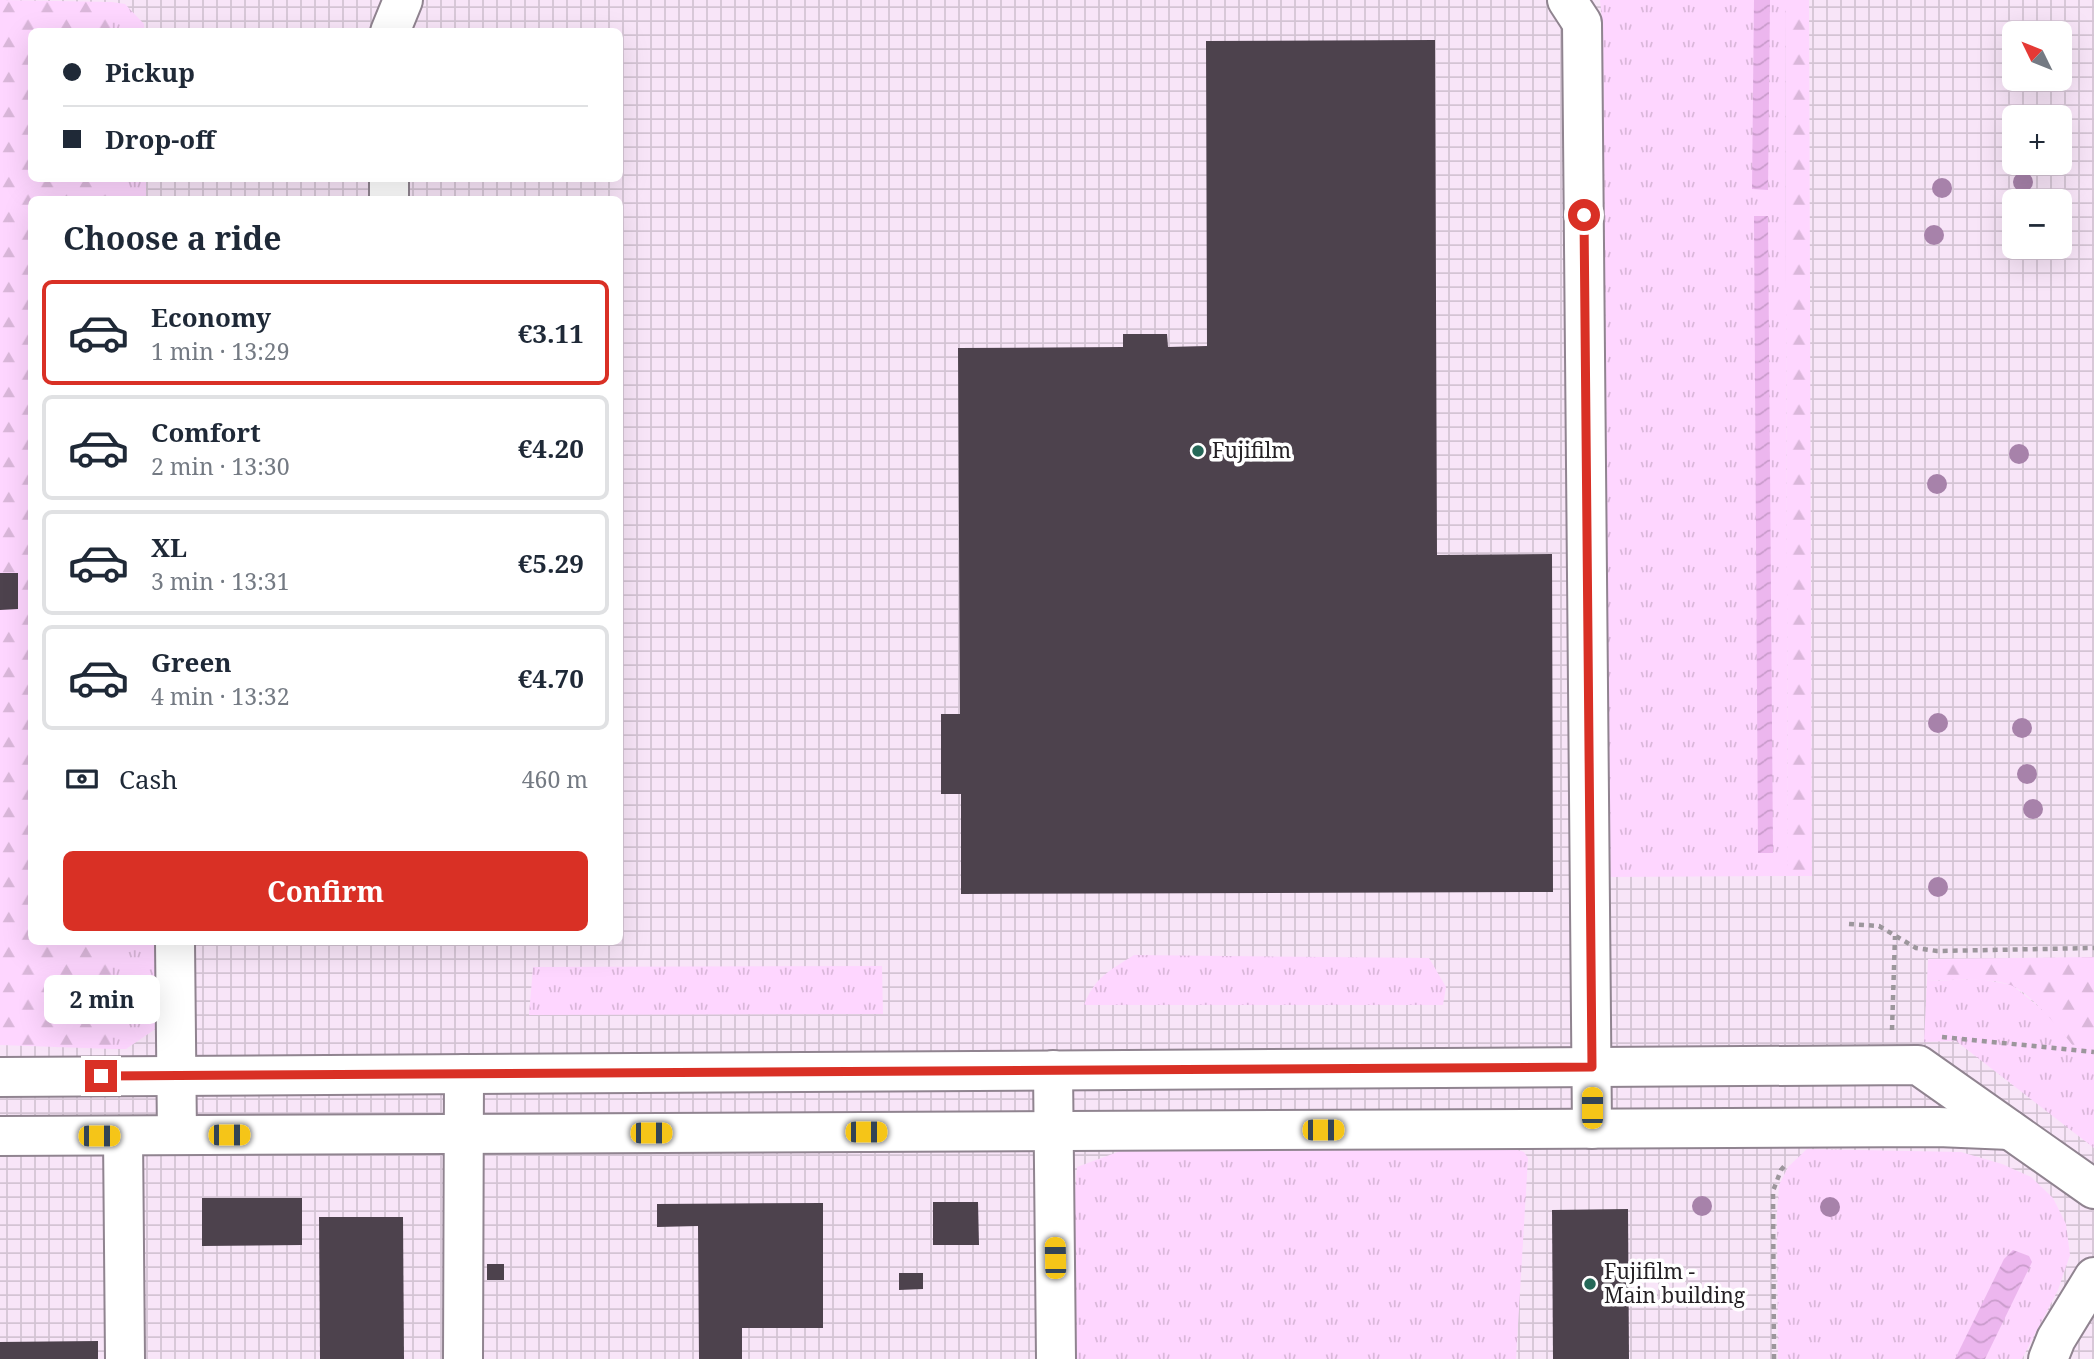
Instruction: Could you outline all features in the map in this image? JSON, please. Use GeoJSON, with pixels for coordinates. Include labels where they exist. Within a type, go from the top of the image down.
{"type":"FeatureCollection","features":[{"type":"Feature","properties":{"kind":"lane"},"geometry":{"type":"LineString","coordinates":[[392,28],[403,0]]}},
{"type":"Feature","properties":{"kind":"lane"},"geometry":{"type":"LineString","coordinates":[[1567,0],[1582,23],[1592,1129]]}},
{"type":"Feature","properties":{"kind":"lane"},"geometry":{"type":"LineString","coordinates":[[175,945],[177,1135]]}},
{"type":"Feature","properties":{"kind":"lane"},"geometry":{"type":"LineString","coordinates":[[0,1077],[1918,1065],[2094,1189]]}},
{"type":"Feature","properties":{"kind":"lane"},"geometry":{"type":"LineString","coordinates":[[1052,1070],[1056,1359]]}},
{"type":"Feature","properties":{"kind":"lane"},"geometry":{"type":"LineString","coordinates":[[463,1359],[464,1074]]}},
{"type":"Feature","properties":{"kind":"lane"},"geometry":{"type":"LineString","coordinates":[[0,1136],[1938,1127],[2010,1130]]}},
{"type":"Feature","properties":{"kind":"lane"},"geometry":{"type":"LineString","coordinates":[[123,1136],[125,1359]]}},
{"type":"Feature","properties":{"kind":"lane"},"geometry":{"type":"LineString","coordinates":[[2048,1359],[2056,1339],[2094,1277]]}},
{"type":"Feature","properties":{"kind":"path"},"geometry":{"type":"LineString","coordinates":[[1849,924],[1879,926],[1916,948],[1937,951],[2094,948]]}},
{"type":"Feature","properties":{"kind":"path"},"geometry":{"type":"LineString","coordinates":[[1892,1034],[1895,936]]}},
{"type":"Feature","properties":{"kind":"path"},"geometry":{"type":"LineString","coordinates":[[1932,1036],[2075,1048],[2094,1052]]}},
{"type":"Feature","properties":{"kind":"path"},"geometry":{"type":"LineString","coordinates":[[1774,1359],[1773,1191],[1781,1170],[1793,1156]]}},
{"type":"Feature","properties":{"kind":"shaded area"},"geometry":{"type":"Polygon","coordinates":[[[0,0],[2094,0],[2094,1359],[0,1359],[0,0]]]}},
{"type":"Feature","properties":{"kind":"green space"},"geometry":{"type":"Polygon","coordinates":[[[0,0],[112,2],[112,28],[28,28],[28,182],[112,182],[112,196],[28,196],[28,945],[112,945],[112,1049],[0,1045],[0,0]]]}},
{"type":"Feature","properties":{"kind":"green space"},"geometry":{"type":"Polygon","coordinates":[[[1600,0],[1785,0],[1788,876],[1610,877],[1603,30],[1600,0]]]}},
{"type":"Feature","properties":{"kind":"green space"},"geometry":{"type":"Polygon","coordinates":[[[1785,0],[1809,0],[1812,876],[1788,876],[1785,0]]]}},
{"type":"Feature","properties":{"kind":"green space"},"geometry":{"type":"Polygon","coordinates":[[[112,2],[125,4],[144,24],[144,28],[112,28],[112,2]]]}},
{"type":"Feature","properties":{"kind":"green space"},"geometry":{"type":"Polygon","coordinates":[[[112,182],[146,182],[146,196],[112,196],[112,182]]]}},
{"type":"Feature","properties":{"kind":"green space"},"geometry":{"type":"Polygon","coordinates":[[[112,945],[156,945],[157,1028],[126,1049],[112,1049],[112,945]]]}},
{"type":"Feature","properties":{"kind":"green space"},"geometry":{"type":"Polygon","coordinates":[[[1134,955],[1429,958],[1446,987],[1443,1005],[1084,1005],[1098,981],[1134,955]]]}},
{"type":"Feature","properties":{"kind":"green space"},"geometry":{"type":"Polygon","coordinates":[[[2094,957],[2094,1052],[2075,1048],[2035,1003],[2008,984],[1978,980],[1927,981],[1928,959],[2094,957]]]}},
{"type":"Feature","properties":{"kind":"green space"},"geometry":{"type":"Polygon","coordinates":[[[882,966],[883,1014],[529,1015],[533,967],[882,966]]]}},
{"type":"Feature","properties":{"kind":"green space"},"geometry":{"type":"Polygon","coordinates":[[[1980,979],[2012,985],[2049,1015],[2075,1048],[2094,1052],[2094,1148],[1956,1041],[1924,1042],[1927,981],[1980,979]]]}},
{"type":"Feature","properties":{"kind":"green space"},"geometry":{"type":"Polygon","coordinates":[[[1134,1146],[1508,1147],[1524,1152],[1528,1158],[1516,1359],[1070,1359],[1071,1246],[1077,1167],[1134,1146]]]}},
{"type":"Feature","properties":{"kind":"green space"},"geometry":{"type":"Polygon","coordinates":[[[1807,1149],[1961,1152],[2002,1164],[2031,1177],[2053,1198],[2066,1224],[2070,1255],[2058,1290],[2022,1359],[1778,1359],[1779,1185],[1788,1167],[1807,1149]]]}},
{"type":"Feature","properties":{"kind":"water"},"geometry":{"type":"Polygon","coordinates":[[[1754,0],[1770,0],[1768,190],[1752,189],[1754,0]]]}},
{"type":"Feature","properties":{"kind":"water"},"geometry":{"type":"Polygon","coordinates":[[[1754,216],[1768,216],[1773,853],[1758,853],[1754,216]]]}},
{"type":"Feature","properties":{"kind":"water"},"geometry":{"type":"Polygon","coordinates":[[[2013,1250],[2029,1256],[2032,1262],[1985,1359],[1955,1359],[2004,1259],[2013,1250]]]}},
{"type":"Feature","properties":{"kind":"building","name":"Fujifilm"},"geometry":{"type":"Polygon","coordinates":[[[1435,40],[1437,555],[1552,554],[1553,892],[961,894],[961,794],[941,794],[941,714],[960,714],[958,348],[1123,347],[1123,334],[1167,334],[1168,347],[1207,346],[1206,41],[1435,40]]]}},
{"type":"Feature","properties":{"kind":"building"},"geometry":{"type":"Polygon","coordinates":[[[0,573],[18,573],[18,609],[0,610],[0,573]]]}},
{"type":"Feature","properties":{"kind":"building"},"geometry":{"type":"Polygon","coordinates":[[[202,1198],[302,1198],[302,1245],[202,1246],[202,1198]]]}},
{"type":"Feature","properties":{"kind":"building"},"geometry":{"type":"Polygon","coordinates":[[[933,1202],[978,1202],[979,1245],[933,1245],[933,1202]]]}},
{"type":"Feature","properties":{"kind":"building"},"geometry":{"type":"Polygon","coordinates":[[[823,1203],[823,1328],[742,1328],[742,1359],[699,1359],[698,1226],[657,1227],[657,1204],[823,1203]]]}},
{"type":"Feature","properties":{"kind":"building","name":"Fujifilm - Main building"},"geometry":{"type":"Polygon","coordinates":[[[1628,1209],[1629,1359],[1553,1359],[1552,1210],[1628,1209]]]}},
{"type":"Feature","properties":{"kind":"building"},"geometry":{"type":"Polygon","coordinates":[[[319,1217],[403,1217],[404,1359],[320,1359],[319,1217]]]}},
{"type":"Feature","properties":{"kind":"building"},"geometry":{"type":"Polygon","coordinates":[[[487,1264],[504,1264],[504,1280],[487,1280],[487,1264]]]}},
{"type":"Feature","properties":{"kind":"building"},"geometry":{"type":"Polygon","coordinates":[[[899,1273],[923,1273],[923,1289],[899,1290],[899,1273]]]}},
{"type":"Feature","properties":{"kind":"building"},"geometry":{"type":"Polygon","coordinates":[[[98,1341],[98,1359],[0,1359],[0,1342],[98,1341]]]}},
{"type":"Feature","properties":{"kind":"place","name":"Fujifilm"},"geometry":{"type":"Point","coordinates":[1198,451]}},
{"type":"Feature","properties":{"kind":"place","name":"Fujifilm - Main building"},"geometry":{"type":"Point","coordinates":[1590,1284]}},
{"type":"Feature","properties":{"kind":"route"},"geometry":{"type":"LineString","coordinates":[[101,1076],[1592,1067],[1584,215]]}}]}
